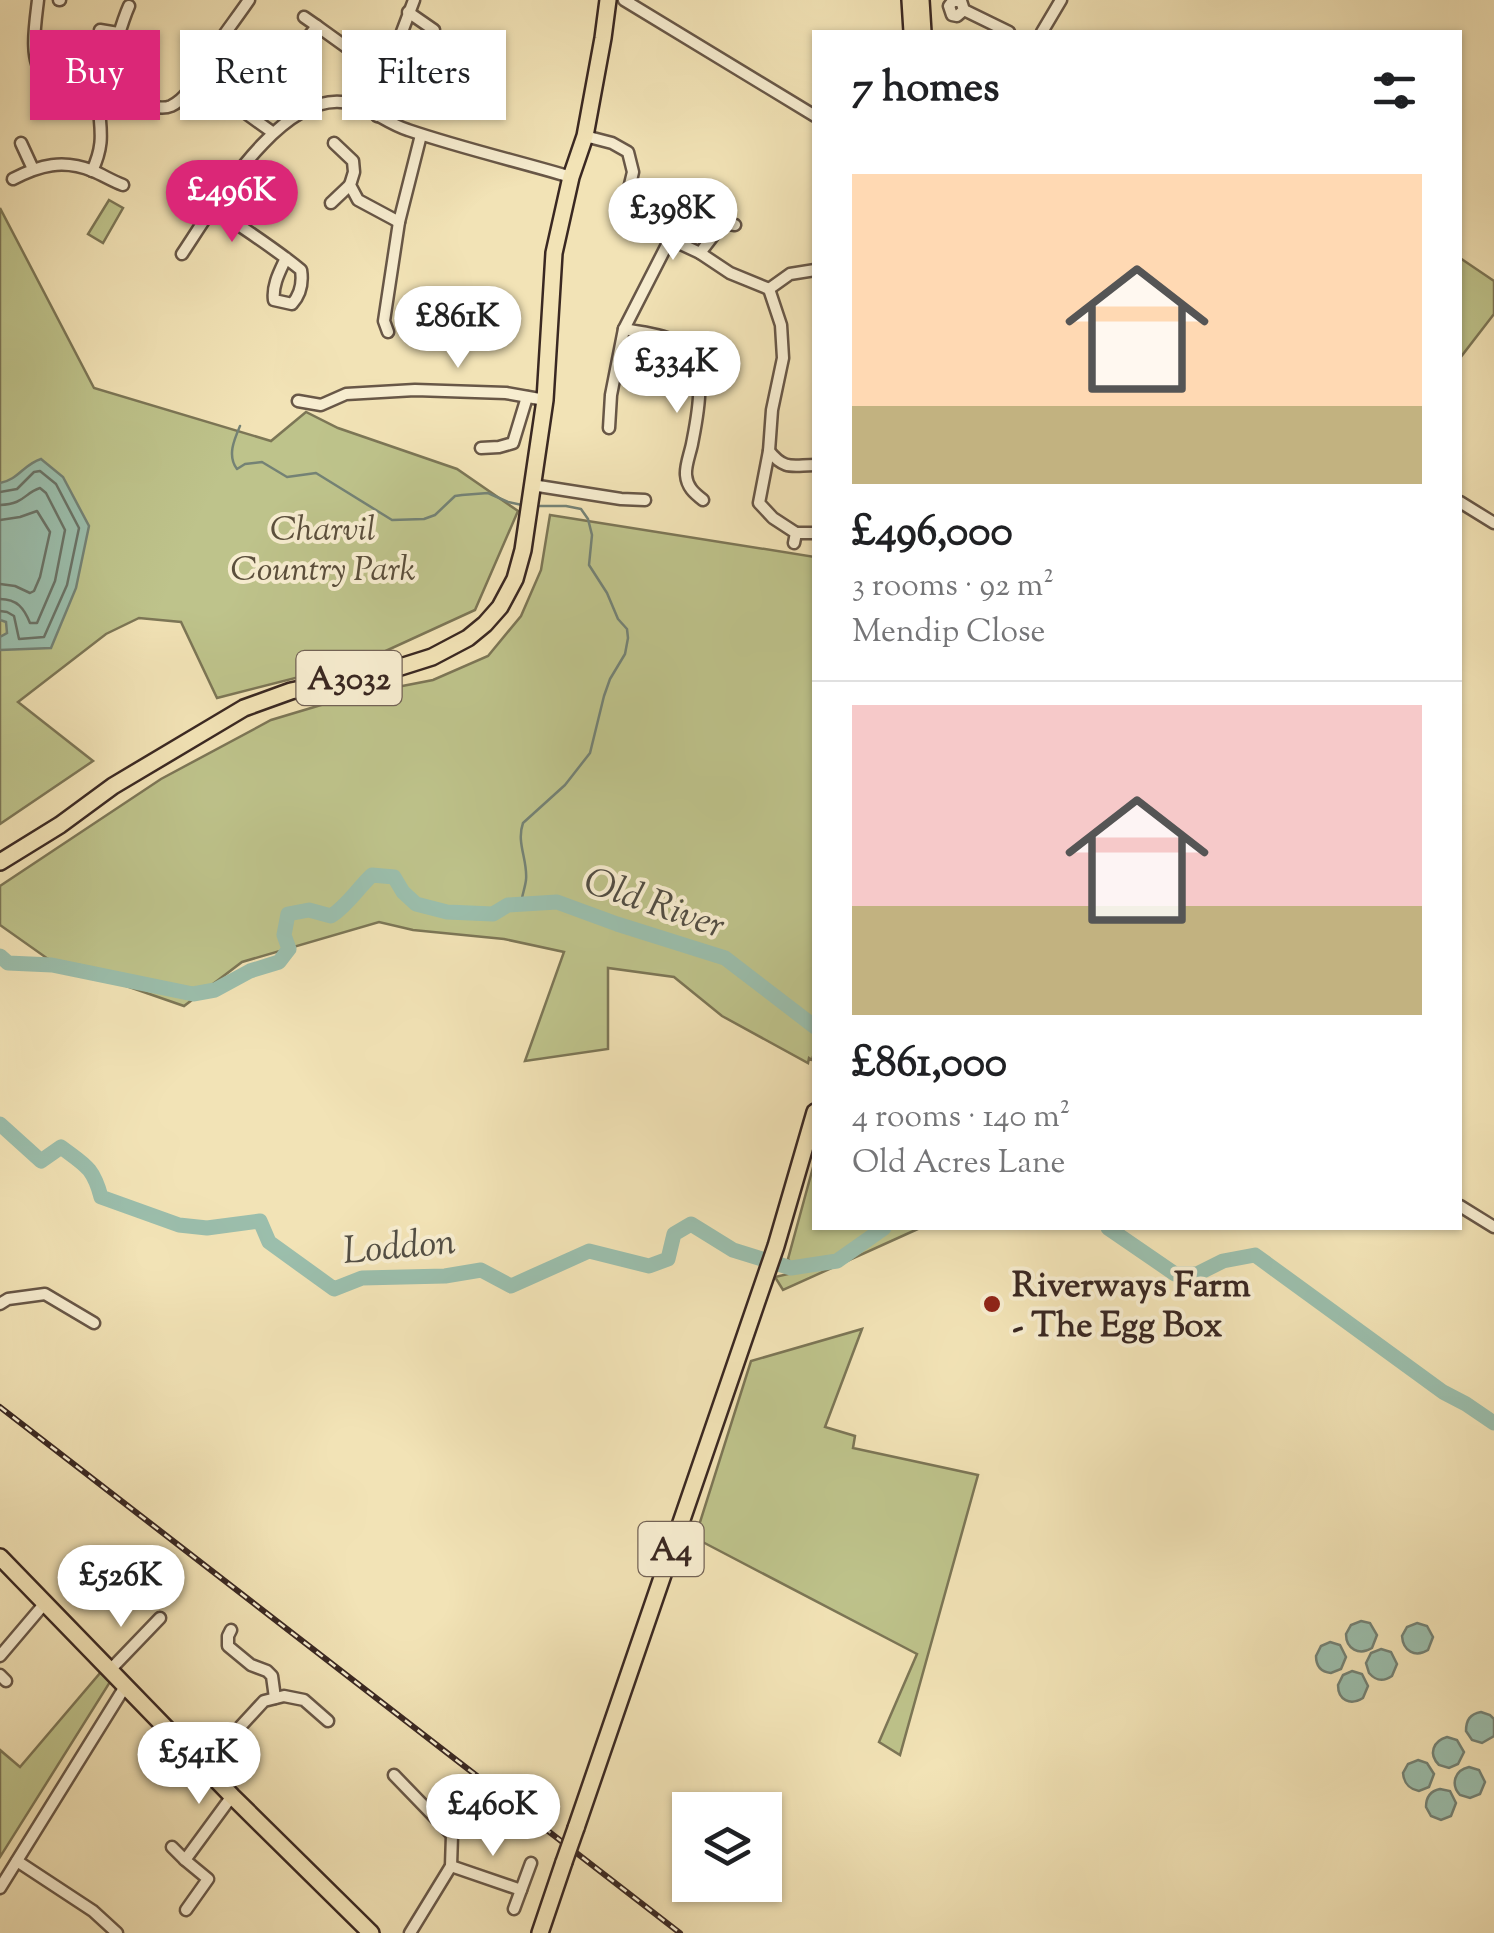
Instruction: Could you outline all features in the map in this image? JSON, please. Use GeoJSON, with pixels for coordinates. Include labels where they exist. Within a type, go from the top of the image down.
{"type":"FeatureCollection","features":[{"type":"Feature","properties":{"kind":"main road","name":"A3032"},"geometry":{"type":"LineString","coordinates":[[0,862],[113,786],[244,708],[291,691],[432,657],[468,638],[500,607],[515,579],[523,550],[545,400],[554,252],[585,136],[608,0]]}},
{"type":"Feature","properties":{"kind":"main road"},"geometry":{"type":"LineString","coordinates":[[910,0],[912,30]]}},
{"type":"Feature","properties":{"kind":"main road"},"geometry":{"type":"LineString","coordinates":[[920,0],[923,30]]}},
{"type":"Feature","properties":{"kind":"main road","name":"A4"},"geometry":{"type":"LineString","coordinates":[[540,1933],[768,1270],[812,1122]]}},
{"type":"Feature","properties":{"kind":"main road"},"geometry":{"type":"LineString","coordinates":[[0,1557],[366,1931]]}},
{"type":"Feature","properties":{"kind":"street"},"geometry":{"type":"LineString","coordinates":[[35,30],[38,0]]}},
{"type":"Feature","properties":{"kind":"street"},"geometry":{"type":"LineString","coordinates":[[160,107],[168,108],[194,84],[249,0]]}},
{"type":"Feature","properties":{"kind":"street"},"geometry":{"type":"LineString","coordinates":[[402,30],[414,0]]}},
{"type":"Feature","properties":{"kind":"street"},"geometry":{"type":"LineString","coordinates":[[624,0],[812,114]]}},
{"type":"Feature","properties":{"kind":"street"},"geometry":{"type":"LineString","coordinates":[[1043,30],[1061,0]]}},
{"type":"Feature","properties":{"kind":"street"},"geometry":{"type":"LineString","coordinates":[[119,30],[129,6]]}},
{"type":"Feature","properties":{"kind":"street"},"geometry":{"type":"LineString","coordinates":[[964,10],[1005,30]]}},
{"type":"Feature","properties":{"kind":"street"},"geometry":{"type":"LineString","coordinates":[[408,12],[434,30]]}},
{"type":"Feature","properties":{"kind":"street"},"geometry":{"type":"LineString","coordinates":[[304,17],[313,31],[342,45]]}},
{"type":"Feature","properties":{"kind":"street"},"geometry":{"type":"LineString","coordinates":[[182,254],[241,167],[272,132],[303,112],[331,102],[342,103]]}},
{"type":"Feature","properties":{"kind":"street"},"geometry":{"type":"LineString","coordinates":[[92,170],[100,154],[101,120]]}},
{"type":"Feature","properties":{"kind":"street"},"geometry":{"type":"LineString","coordinates":[[255,120],[272,132]]}},
{"type":"Feature","properties":{"kind":"street"},"geometry":{"type":"LineString","coordinates":[[385,120],[571,177]]}},
{"type":"Feature","properties":{"kind":"street"},"geometry":{"type":"LineString","coordinates":[[374,332],[386,327],[400,222],[421,134]]}},
{"type":"Feature","properties":{"kind":"street"},"geometry":{"type":"LineString","coordinates":[[585,136],[628,152],[633,172],[628,197],[643,218],[670,239],[730,273],[769,289],[789,358],[772,410],[770,451],[759,503],[795,538],[812,534]]}},
{"type":"Feature","properties":{"kind":"street"},"geometry":{"type":"LineString","coordinates":[[21,142],[33,169]]}},
{"type":"Feature","properties":{"kind":"street"},"geometry":{"type":"LineString","coordinates":[[331,202],[350,185],[354,172],[353,161],[334,143]]}},
{"type":"Feature","properties":{"kind":"street"},"geometry":{"type":"LineString","coordinates":[[13,179],[59,163],[92,170],[106,180],[123,184]]}},
{"type":"Feature","properties":{"kind":"street"},"geometry":{"type":"LineString","coordinates":[[350,185],[358,200],[400,222]]}},
{"type":"Feature","properties":{"kind":"street"},"geometry":{"type":"LineString","coordinates":[[213,208],[286,258]]}},
{"type":"Feature","properties":{"kind":"street"},"geometry":{"type":"LineString","coordinates":[[700,253],[729,224],[714,210]]}},
{"type":"Feature","properties":{"kind":"street"},"geometry":{"type":"LineString","coordinates":[[609,428],[606,395],[624,330],[670,239]]}},
{"type":"Feature","properties":{"kind":"street"},"geometry":{"type":"LineString","coordinates":[[769,289],[790,274],[812,270]]}},
{"type":"Feature","properties":{"kind":"street"},"geometry":{"type":"LineString","coordinates":[[624,330],[668,338],[694,357],[699,375],[698,413],[687,440],[686,473],[690,489],[703,500]]}},
{"type":"Feature","properties":{"kind":"street"},"geometry":{"type":"LineString","coordinates":[[694,357],[708,348]]}},
{"type":"Feature","properties":{"kind":"street"},"geometry":{"type":"LineString","coordinates":[[298,401],[321,405],[346,394],[415,390],[506,393],[545,400]]}},
{"type":"Feature","properties":{"kind":"street"},"geometry":{"type":"LineString","coordinates":[[482,448],[512,443],[528,397]]}},
{"type":"Feature","properties":{"kind":"street"},"geometry":{"type":"LineString","coordinates":[[770,451],[787,466],[812,465]]}},
{"type":"Feature","properties":{"kind":"street"},"geometry":{"type":"LineString","coordinates":[[531,490],[621,505],[644,500]]}},
{"type":"Feature","properties":{"kind":"street"},"geometry":{"type":"LineString","coordinates":[[1462,503],[1494,523]]}},
{"type":"Feature","properties":{"kind":"street"},"geometry":{"type":"LineString","coordinates":[[1462,1207],[1494,1227]]}},
{"type":"Feature","properties":{"kind":"street"},"geometry":{"type":"LineString","coordinates":[[0,1304],[8,1299],[45,1294],[94,1323]]}},
{"type":"Feature","properties":{"kind":"street"},"geometry":{"type":"LineString","coordinates":[[0,1656],[45,1603]]}},
{"type":"Feature","properties":{"kind":"street"},"geometry":{"type":"LineString","coordinates":[[111,1669],[160,1618]]}},
{"type":"Feature","properties":{"kind":"street"},"geometry":{"type":"LineString","coordinates":[[232,1630],[228,1646],[250,1665],[272,1676],[275,1698]]}},
{"type":"Feature","properties":{"kind":"street"},"geometry":{"type":"LineString","coordinates":[[0,1888],[126,1685]]}},
{"type":"Feature","properties":{"kind":"street"},"geometry":{"type":"LineString","coordinates":[[205,1765],[264,1702],[275,1698],[304,1700],[328,1721]]}},
{"type":"Feature","properties":{"kind":"street"},"geometry":{"type":"LineString","coordinates":[[396,1782],[452,1834],[451,1866],[410,1933]]}},
{"type":"Feature","properties":{"kind":"street"},"geometry":{"type":"LineString","coordinates":[[185,1860],[232,1796]]}},
{"type":"Feature","properties":{"kind":"street"},"geometry":{"type":"LineString","coordinates":[[172,1847],[208,1879],[186,1910]]}},
{"type":"Feature","properties":{"kind":"street"},"geometry":{"type":"LineString","coordinates":[[17,1860],[94,1911],[117,1933]]}},
{"type":"Feature","properties":{"kind":"street"},"geometry":{"type":"LineString","coordinates":[[514,1909],[531,1863]]}},
{"type":"Feature","properties":{"kind":"street"},"geometry":{"type":"LineString","coordinates":[[451,1866],[521,1890]]}},
{"type":"Feature","properties":{"kind":"green space"},"geometry":{"type":"Polygon","coordinates":[[[109,200],[123,208],[103,243],[88,234],[109,200]]]}},
{"type":"Feature","properties":{"kind":"green space","name":"Charvil Country Park"},"geometry":{"type":"Polygon","coordinates":[[[0,208],[94,388],[271,441],[306,412],[338,428],[457,469],[518,511],[475,610],[366,660],[217,698],[181,622],[139,618],[106,634],[18,702],[93,761],[0,824],[0,208]]]}},
{"type":"Feature","properties":{"kind":"green space"},"geometry":{"type":"Polygon","coordinates":[[[1462,259],[1494,281],[1494,314],[1462,355],[1462,259]]]}},
{"type":"Feature","properties":{"kind":"green space"},"geometry":{"type":"Polygon","coordinates":[[[550,515],[812,557],[812,1060],[809,1058],[808,1063],[722,1016],[674,977],[608,968],[608,1049],[525,1061],[564,952],[504,939],[413,930],[379,922],[242,962],[184,1006],[48,959],[0,925],[0,886],[161,779],[271,720],[351,696],[433,680],[488,656],[521,616],[541,570],[550,515]]]}},
{"type":"Feature","properties":{"kind":"green space"},"geometry":{"type":"Polygon","coordinates":[[[812,1171],[812,1230],[876,1230],[837,1257],[791,1263],[788,1259],[812,1171]]]}},
{"type":"Feature","properties":{"kind":"green space"},"geometry":{"type":"Polygon","coordinates":[[[888,1230],[916,1230],[783,1290],[775,1277],[844,1261],[888,1230]]]}},
{"type":"Feature","properties":{"kind":"green space"},"geometry":{"type":"Polygon","coordinates":[[[862,1329],[825,1427],[855,1436],[853,1448],[978,1475],[900,1755],[879,1742],[917,1654],[695,1538],[751,1361],[862,1329]]]}},
{"type":"Feature","properties":{"kind":"green space"},"geometry":{"type":"Polygon","coordinates":[[[101,1672],[110,1682],[0,1857],[0,1750],[20,1767],[101,1672]]]}},
{"type":"Feature","properties":{"kind":"water"},"geometry":{"type":"Polygon","coordinates":[[[41,459],[63,477],[89,526],[76,588],[51,648],[0,650],[0,637],[7,633],[6,622],[0,620],[0,483],[41,459]]]}},
{"type":"Feature","properties":{"kind":"water"},"geometry":{"type":"Polygon","coordinates":[[[1370,1623],[1377,1635],[1372,1648],[1358,1651],[1351,1647],[1346,1634],[1351,1625],[1370,1623]]]}},
{"type":"Feature","properties":{"kind":"water"},"geometry":{"type":"Polygon","coordinates":[[[1417,1623],[1427,1626],[1433,1637],[1428,1650],[1414,1653],[1407,1649],[1402,1636],[1407,1627],[1417,1623]]]}},
{"type":"Feature","properties":{"kind":"water"},"geometry":{"type":"Polygon","coordinates":[[[1330,1642],[1340,1645],[1346,1657],[1341,1669],[1331,1673],[1320,1668],[1316,1656],[1321,1646],[1330,1642]]]}},
{"type":"Feature","properties":{"kind":"water"},"geometry":{"type":"Polygon","coordinates":[[[1381,1649],[1391,1652],[1397,1664],[1392,1676],[1383,1680],[1369,1673],[1366,1663],[1371,1653],[1381,1649]]]}},
{"type":"Feature","properties":{"kind":"water"},"geometry":{"type":"Polygon","coordinates":[[[1352,1671],[1362,1674],[1368,1686],[1363,1698],[1349,1701],[1342,1698],[1338,1685],[1343,1675],[1352,1671]]]}},
{"type":"Feature","properties":{"kind":"water"},"geometry":{"type":"Polygon","coordinates":[[[1481,1712],[1494,1719],[1494,1736],[1482,1743],[1472,1740],[1466,1731],[1469,1718],[1481,1712]]]}},
{"type":"Feature","properties":{"kind":"water"},"geometry":{"type":"Polygon","coordinates":[[[1447,1737],[1457,1740],[1464,1752],[1458,1764],[1449,1768],[1439,1765],[1433,1752],[1438,1742],[1447,1737]]]}},
{"type":"Feature","properties":{"kind":"water"},"geometry":{"type":"Polygon","coordinates":[[[1418,1760],[1427,1763],[1434,1774],[1429,1787],[1419,1791],[1408,1785],[1403,1773],[1408,1764],[1418,1760]]]}},
{"type":"Feature","properties":{"kind":"water"},"geometry":{"type":"Polygon","coordinates":[[[1469,1767],[1479,1770],[1485,1782],[1480,1794],[1470,1798],[1460,1795],[1455,1782],[1457,1774],[1469,1767]]]}},
{"type":"Feature","properties":{"kind":"water"},"geometry":{"type":"Polygon","coordinates":[[[1440,1789],[1450,1791],[1456,1803],[1451,1816],[1441,1820],[1431,1816],[1426,1807],[1429,1795],[1440,1789]]]}},
{"type":"Feature","properties":{"kind":"waterway"},"geometry":{"type":"LineString","coordinates":[[240,426],[232,453],[237,469],[262,462],[287,477],[316,473],[392,520],[424,519],[462,495],[488,493],[522,505]]}},
{"type":"Feature","properties":{"kind":"waterway"},"geometry":{"type":"LineString","coordinates":[[521,904],[526,880],[523,823],[565,785],[590,753],[604,696],[625,654],[628,638],[627,629],[589,565],[592,535],[581,509],[535,506]]}},
{"type":"Feature","properties":{"kind":"waterway","name":"Old River"},"geometry":{"type":"LineString","coordinates":[[0,956],[8,963],[52,965],[193,994],[215,990],[250,971],[279,962],[289,949],[284,935],[288,914],[309,910],[331,916],[372,875],[394,877],[416,904],[447,912],[493,914],[508,905],[557,902],[725,958],[812,1025]]}},
{"type":"Feature","properties":{"kind":"waterway","name":"Loddon"},"geometry":{"type":"LineString","coordinates":[[0,1124],[41,1161],[61,1147],[87,1168],[101,1197],[179,1225],[207,1228],[260,1221],[269,1242],[334,1289],[362,1278],[445,1276],[481,1270],[511,1286],[589,1251],[649,1266],[668,1259],[674,1234],[691,1224],[733,1250],[791,1268],[837,1261],[881,1230]]}},
{"type":"Feature","properties":{"kind":"waterway","name":"Loddon"},"geometry":{"type":"LineString","coordinates":[[1111,1230],[1175,1274],[1197,1274],[1223,1261],[1255,1255],[1443,1392],[1494,1423]]}},
{"type":"Feature","properties":{"kind":"railway"},"geometry":{"type":"LineString","coordinates":[[0,1407],[680,1933]]}},
{"type":"Feature","properties":{"kind":"place","name":"Riverways Farm - The Egg Box"},"geometry":{"type":"Point","coordinates":[992,1304]}}]}
